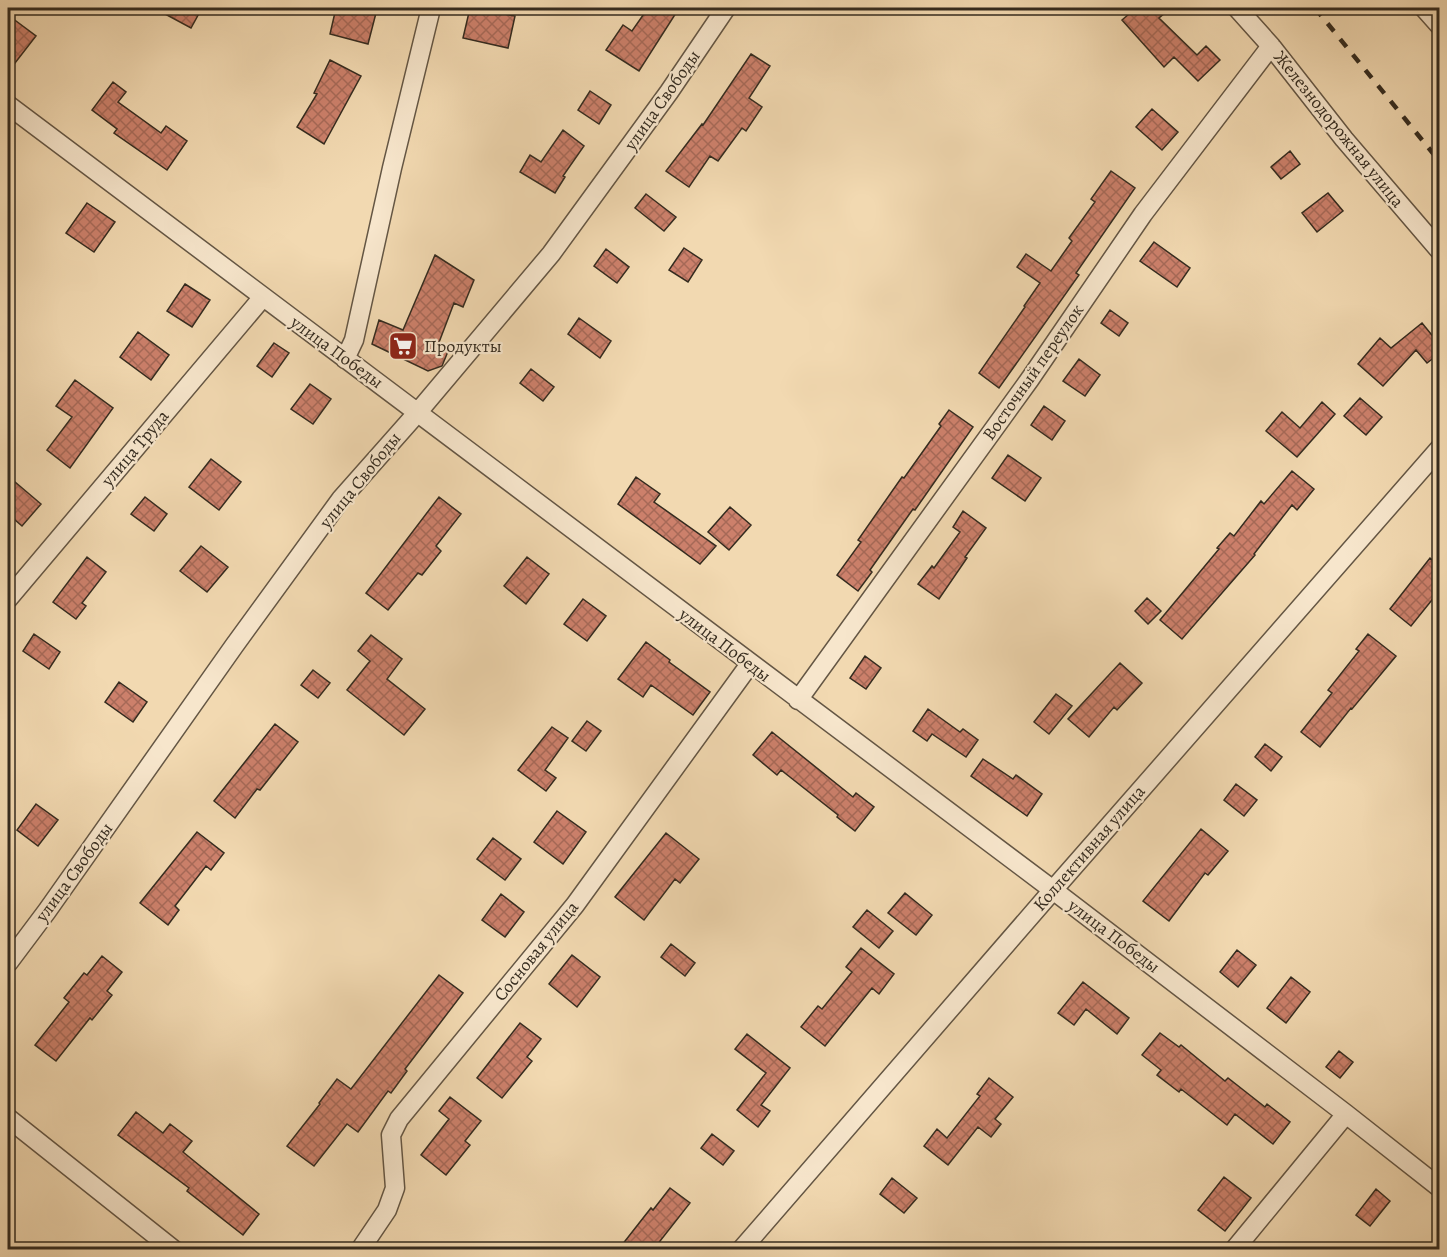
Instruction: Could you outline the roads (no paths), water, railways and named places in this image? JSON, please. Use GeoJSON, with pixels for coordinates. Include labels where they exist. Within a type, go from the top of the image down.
{"type":"FeatureCollection","features":[{"type":"Feature","properties":{"kind":"street"},"geometry":{"type":"LineString","coordinates":[[345,359],[354,340],[392,168],[431,8]]}},
{"type":"Feature","properties":{"kind":"street","name":"улица Свободы"},"geometry":{"type":"LineString","coordinates":[[8,963],[341,500],[551,254],[669,92],[726,8]]}},
{"type":"Feature","properties":{"kind":"street","name":"Железнодорожная улица"},"geometry":{"type":"LineString","coordinates":[[1237,8],[1271,46],[1344,139],[1440,251]]}},
{"type":"Feature","properties":{"kind":"street"},"geometry":{"type":"LineString","coordinates":[[1424,8],[1440,26]]}},
{"type":"Feature","properties":{"kind":"street","name":"Восточный переулок"},"geometry":{"type":"LineString","coordinates":[[798,700],[1030,379],[1143,214],[1271,46]]}},
{"type":"Feature","properties":{"kind":"street","name":"улица Победы"},"geometry":{"type":"LineString","coordinates":[[8,105],[1053,890],[1347,1114],[1440,1188]]}},
{"type":"Feature","properties":{"kind":"street","name":"улица Труда"},"geometry":{"type":"LineString","coordinates":[[8,599],[263,297]]}},
{"type":"Feature","properties":{"kind":"street","name":"Коллективная улица"},"geometry":{"type":"LineString","coordinates":[[741,1250],[1440,448]]}},
{"type":"Feature","properties":{"kind":"street","name":"Сосновая улица"},"geometry":{"type":"LineString","coordinates":[[360,1250],[387,1210],[395,1188],[391,1136],[399,1119],[575,905],[750,664]]}},
{"type":"Feature","properties":{"kind":"street"},"geometry":{"type":"LineString","coordinates":[[1234,1250],[1347,1114]]}},
{"type":"Feature","properties":{"kind":"street"},"geometry":{"type":"LineString","coordinates":[[8,1118],[174,1250]]}},
{"type":"Feature","properties":{"kind":"railway"},"geometry":{"type":"LineString","coordinates":[[1315,8],[1440,162]]}},
{"type":"Feature","properties":{"kind":"place","name":"Продукты"},"geometry":{"type":"Point","coordinates":[403,346]}}]}
